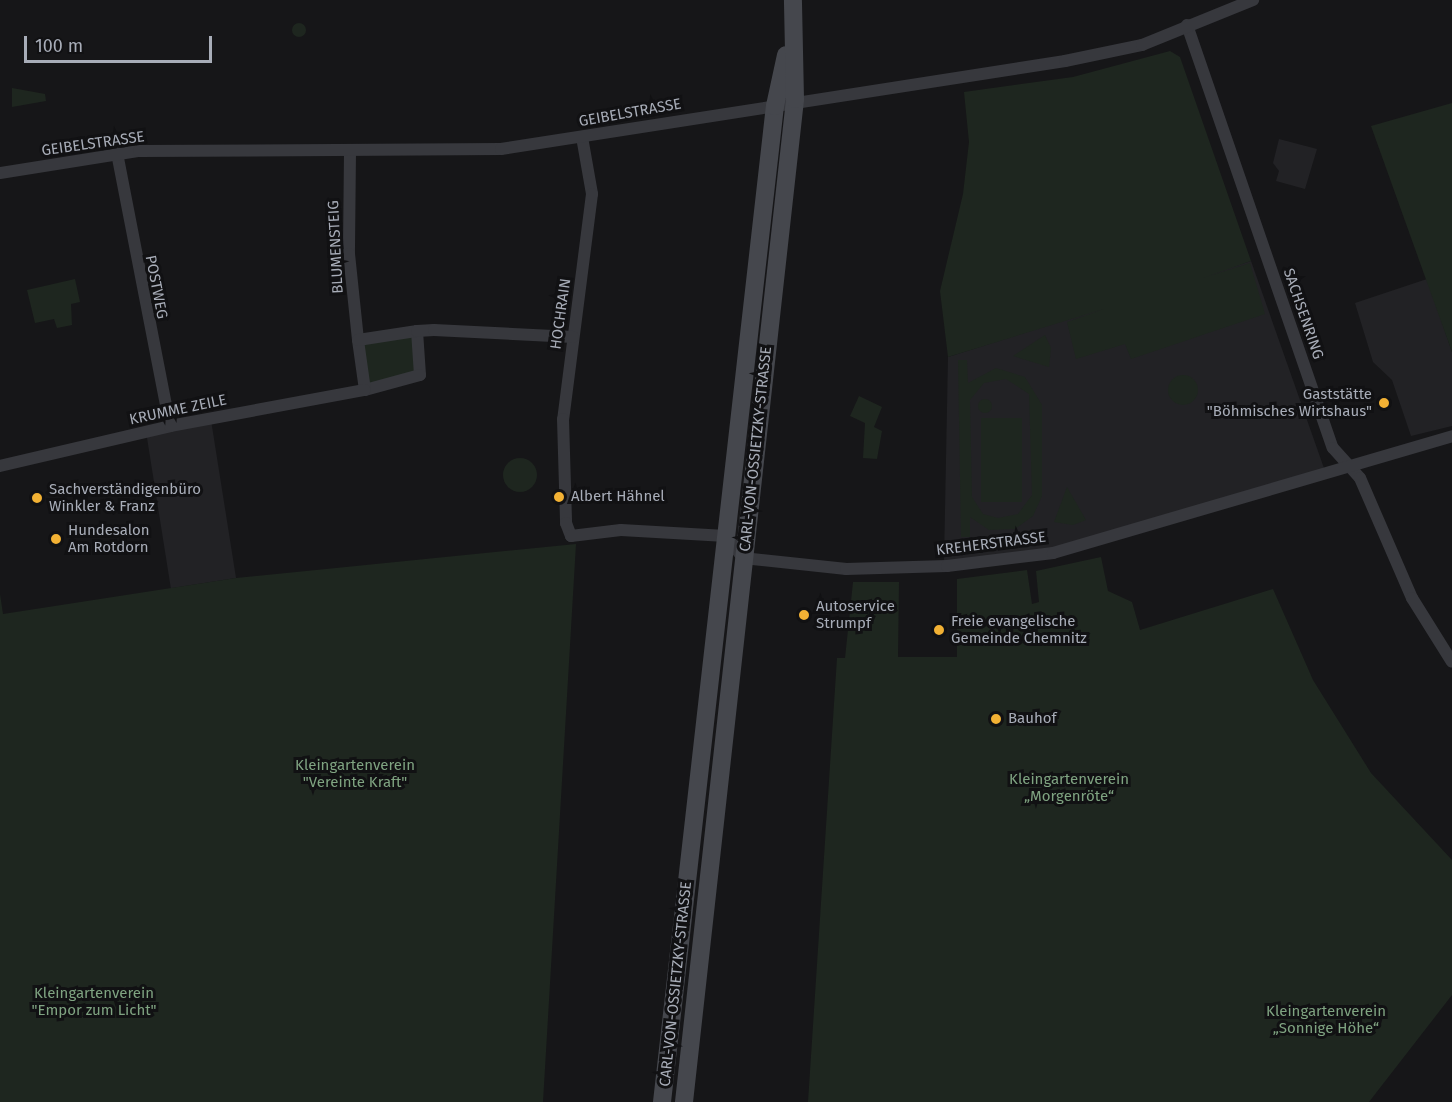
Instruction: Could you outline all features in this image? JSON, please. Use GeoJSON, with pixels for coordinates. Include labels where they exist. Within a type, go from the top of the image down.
{"type":"FeatureCollection","features":[{"type":"Feature","properties":{"kind":"street","name":"CARL-VON-OSSIETZKY-STRASSE"},"geometry":{"type":"LineString","coordinates":[[684,1102],[795,99],[793,0]]}},
{"type":"Feature","properties":{"kind":"street","name":"GEIBELSTRASSE"},"geometry":{"type":"LineString","coordinates":[[0,173],[117,153],[350,152],[501,148],[582,137],[775,106],[795,99],[1065,61],[1142,45],[1253,0]]}},
{"type":"Feature","properties":{"kind":"street","name":"SACHSENRING"},"geometry":{"type":"LineString","coordinates":[[1187,25],[1333,448],[1346,468],[1360,478],[1412,598],[1452,662]]}},
{"type":"Feature","properties":{"kind":"street","name":"CARL-VON-OSSIETZKY-STRASSE"},"geometry":{"type":"LineString","coordinates":[[662,1102],[775,106],[792,30]]}},
{"type":"Feature","properties":{"kind":"street","name":"HOCHRAIN"},"geometry":{"type":"LineString","coordinates":[[582,137],[591,202],[563,419],[564,497],[571,536],[621,530],[726,536]]}},
{"type":"Feature","properties":{"kind":"street","name":"BLUMENSTEIG"},"geometry":{"type":"LineString","coordinates":[[350,152],[349,254],[365,390]]}},
{"type":"Feature","properties":{"kind":"street","name":"POSTWEG"},"geometry":{"type":"LineString","coordinates":[[117,153],[170,426]]}},
{"type":"Feature","properties":{"kind":"street"},"geometry":{"type":"LineString","coordinates":[[358,340],[417,331],[573,337]]}},
{"type":"Feature","properties":{"kind":"street","name":"KRUMME ZEILE"},"geometry":{"type":"LineString","coordinates":[[0,466],[170,426],[365,390],[420,375],[417,331]]}},
{"type":"Feature","properties":{"kind":"street","name":"KREHERSTRASSE"},"geometry":{"type":"LineString","coordinates":[[743,558],[846,569],[947,566],[1053,553],[1452,436]]}},
{"type":"Feature","properties":{"kind":"street"},"geometry":{"type":"LineString","coordinates":[[726,536],[743,558]]}},
{"type":"Feature","properties":{"kind":"street","name":"CARL-VON-OSSIETZKY-STRASSE"},"geometry":{"type":"LineString","coordinates":[[689,865],[710,867]]}},
{"type":"Feature","properties":{"kind":"shaded area"},"geometry":{"type":"Polygon","coordinates":[[[1279,139],[1317,149],[1305,189],[1276,181],[1279,171],[1273,163],[1279,139]]]}},
{"type":"Feature","properties":{"kind":"shaded area"},"geometry":{"type":"Polygon","coordinates":[[[1251,261],[1325,471],[1053,550],[944,561],[948,357],[1251,261]]]}},
{"type":"Feature","properties":{"kind":"shaded area"},"geometry":{"type":"Polygon","coordinates":[[[1427,279],[1452,352],[1452,426],[1411,436],[1392,380],[1373,362],[1355,303],[1427,279]]]}},
{"type":"Feature","properties":{"kind":"shaded area"},"geometry":{"type":"Polygon","coordinates":[[[211,420],[236,578],[171,588],[146,430],[211,420]]]}},
{"type":"Feature","properties":{"kind":"green space"},"geometry":{"type":"Polygon","coordinates":[[[299,23],[304,25],[306,30],[304,35],[299,37],[294,35],[292,30],[294,25],[299,23]]]}},
{"type":"Feature","properties":{"kind":"green space"},"geometry":{"type":"Polygon","coordinates":[[[1170,51],[1180,57],[1251,261],[1203,278],[1250,263],[1265,314],[1131,359],[1125,344],[1076,359],[1067,322],[1104,309],[948,357],[940,291],[963,194],[969,142],[964,92],[1073,77],[1170,51]]]}},
{"type":"Feature","properties":{"kind":"green space"},"geometry":{"type":"Polygon","coordinates":[[[12,88],[45,94],[46,101],[12,107],[12,88]]]}},
{"type":"Feature","properties":{"kind":"green space"},"geometry":{"type":"Polygon","coordinates":[[[1452,103],[1452,352],[1371,126],[1452,103]]]}},
{"type":"Feature","properties":{"kind":"green space"},"geometry":{"type":"Polygon","coordinates":[[[75,279],[80,302],[71,304],[72,325],[57,328],[54,319],[35,323],[27,290],[75,279]]]}},
{"type":"Feature","properties":{"kind":"green space"},"geometry":{"type":"Polygon","coordinates":[[[413,335],[419,371],[369,387],[363,343],[413,335]]]}},
{"type":"Feature","properties":{"kind":"green space"},"geometry":{"type":"Polygon","coordinates":[[[1045,335],[1051,348],[1049,367],[1013,356],[1045,335]]]}},
{"type":"Feature","properties":{"kind":"green space"},"geometry":{"type":"Polygon","coordinates":[[[958,360],[967,360],[968,383],[996,368],[1025,377],[1042,405],[1042,496],[1033,516],[1015,529],[989,530],[970,517],[970,537],[961,537],[958,360]],[[1006,379],[984,383],[970,400],[972,497],[983,514],[998,518],[1018,514],[1032,495],[1029,394],[1006,379]]]}},
{"type":"Feature","properties":{"kind":"green space"},"geometry":{"type":"Polygon","coordinates":[[[1183,375],[1193,380],[1198,390],[1193,400],[1183,405],[1173,400],[1168,390],[1173,380],[1183,375]]]}},
{"type":"Feature","properties":{"kind":"green space"},"geometry":{"type":"Polygon","coordinates":[[[859,396],[882,407],[874,427],[882,431],[877,459],[863,458],[865,423],[850,416],[859,396]]]}},
{"type":"Feature","properties":{"kind":"green space"},"geometry":{"type":"Polygon","coordinates":[[[985,399],[990,401],[992,406],[990,411],[985,413],[980,411],[978,406],[980,401],[985,399]]]}},
{"type":"Feature","properties":{"kind":"green space"},"geometry":{"type":"Polygon","coordinates":[[[981,418],[1022,418],[1022,502],[981,502],[981,418]]]}},
{"type":"Feature","properties":{"kind":"green space"},"geometry":{"type":"Polygon","coordinates":[[[520,458],[532,463],[537,475],[532,487],[520,492],[508,487],[503,475],[508,463],[520,458]]]}},
{"type":"Feature","properties":{"kind":"green space"},"geometry":{"type":"Polygon","coordinates":[[[1067,487],[1086,520],[1073,525],[1054,522],[1067,487]]]}},
{"type":"Feature","properties":{"kind":"green space","name":"Kleingartenverein \"Vereinte Kraft\""},"geometry":{"type":"Polygon","coordinates":[[[576,544],[543,1102],[0,1102],[0,594],[3,614],[236,578],[576,544]]]}},
{"type":"Feature","properties":{"kind":"green space","name":"Kleingartenverein „Morgenröte“"},"geometry":{"type":"Polygon","coordinates":[[[1101,557],[1108,591],[1132,602],[1140,630],[1273,589],[1313,680],[1371,773],[1452,860],[1452,995],[1369,1102],[808,1102],[837,658],[845,658],[853,582],[899,582],[898,657],[957,657],[957,579],[1027,570],[1032,604],[1039,602],[1036,571],[1101,557]]]}},
{"type":"Feature","properties":{"kind":"place","name":"Gaststätte \"Böhmisches Wirtshaus\""},"geometry":{"type":"Point","coordinates":[1384,403]}},
{"type":"Feature","properties":{"kind":"place","name":"Albert Hähnel"},"geometry":{"type":"Point","coordinates":[559,497]}},
{"type":"Feature","properties":{"kind":"place","name":"Sachverständigenbüro Winkler & Franz"},"geometry":{"type":"Point","coordinates":[37,498]}},
{"type":"Feature","properties":{"kind":"place","name":"Hundesalon Am Rotdorn"},"geometry":{"type":"Point","coordinates":[56,539]}},
{"type":"Feature","properties":{"kind":"place","name":"Autoservice Strumpf"},"geometry":{"type":"Point","coordinates":[804,615]}},
{"type":"Feature","properties":{"kind":"place","name":"Freie evangelische Gemeinde Chemnitz"},"geometry":{"type":"Point","coordinates":[939,630]}},
{"type":"Feature","properties":{"kind":"place","name":"Bauhof"},"geometry":{"type":"Point","coordinates":[996,719]}},
{"type":"Feature","properties":{"kind":"park label","name":"Kleingartenverein \"Empor zum Licht\""},"geometry":{"type":"Point","coordinates":[94,1002]}},
{"type":"Feature","properties":{"kind":"park label","name":"Kleingartenverein „Sonnige Höhe“"},"geometry":{"type":"Point","coordinates":[1326,1020]}}]}
